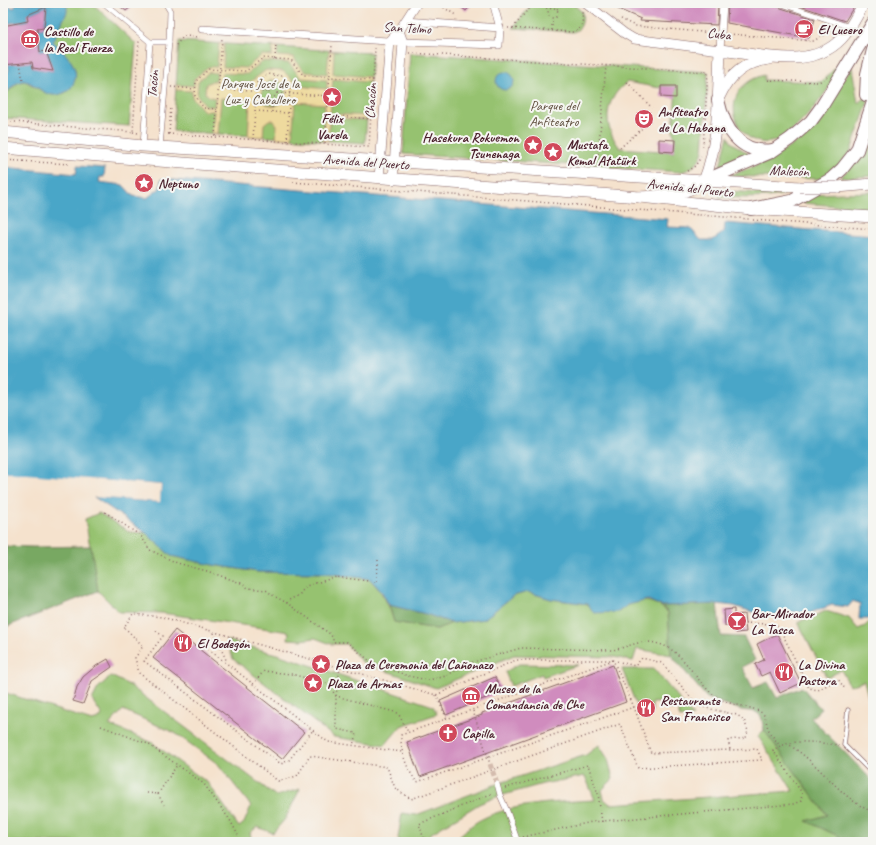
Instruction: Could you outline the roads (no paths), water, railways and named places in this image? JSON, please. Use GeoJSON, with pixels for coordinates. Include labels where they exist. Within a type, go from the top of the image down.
{"type":"FeatureCollection","features":[{"type":"Feature","properties":{"kind":"highway"},"geometry":{"type":"LineString","coordinates":[[704,181],[755,160],[790,139],[811,121],[822,106],[873,23]]}},
{"type":"Feature","properties":{"kind":"highway"},"geometry":{"type":"LineString","coordinates":[[751,209],[792,201],[831,179],[842,169],[857,150],[870,99],[867,74],[873,50]]}},
{"type":"Feature","properties":{"kind":"highway"},"geometry":{"type":"LineString","coordinates":[[718,100],[725,124],[738,141],[755,149],[769,150],[776,148]]}},
{"type":"Feature","properties":{"kind":"main road","name":"Cuba"},"geometry":{"type":"LineString","coordinates":[[720,50],[806,58],[820,54],[841,40],[847,26],[864,3]]}},
{"type":"Feature","properties":{"kind":"main road"},"geometry":{"type":"LineString","coordinates":[[640,197],[674,194],[689,190],[704,181],[712,153],[718,100],[720,50]]}},
{"type":"Feature","properties":{"kind":"main road"},"geometry":{"type":"LineString","coordinates":[[718,100],[730,78],[743,67],[759,60],[786,57]]}},
{"type":"Feature","properties":{"kind":"main road","name":"Avenida del Puerto"},"geometry":{"type":"LineString","coordinates":[[3,132],[160,148],[597,176],[704,181]]}},
{"type":"Feature","properties":{"kind":"main road"},"geometry":{"type":"LineString","coordinates":[[142,160],[143,146]]}},
{"type":"Feature","properties":{"kind":"main road","name":"Avenida del Puerto"},"geometry":{"type":"LineString","coordinates":[[3,148],[142,160],[640,197],[751,209]]}},
{"type":"Feature","properties":{"kind":"main road"},"geometry":{"type":"LineString","coordinates":[[160,148],[160,161]]}},
{"type":"Feature","properties":{"kind":"main road","name":"Malecón"},"geometry":{"type":"LineString","coordinates":[[704,181],[800,187],[837,187],[873,184]]}},
{"type":"Feature","properties":{"kind":"main road"},"geometry":{"type":"LineString","coordinates":[[751,209],[873,217]]}},
{"type":"Feature","properties":{"kind":"street"},"geometry":{"type":"LineString","coordinates":[[104,3],[150,42],[168,42]]}},
{"type":"Feature","properties":{"kind":"street"},"geometry":{"type":"LineString","coordinates":[[390,41],[399,31],[417,3]]}},
{"type":"Feature","properties":{"kind":"street","name":"Cuba"},"geometry":{"type":"LineString","coordinates":[[584,3],[634,39],[720,50]]}},
{"type":"Feature","properties":{"kind":"street"},"geometry":{"type":"LineString","coordinates":[[720,50],[723,3]]}},
{"type":"Feature","properties":{"kind":"street"},"geometry":{"type":"LineString","coordinates":[[779,3],[847,26]]}},
{"type":"Feature","properties":{"kind":"street","name":"Tacón"},"geometry":{"type":"LineString","coordinates":[[160,148],[170,11],[167,6]]}},
{"type":"Feature","properties":{"kind":"street"},"geometry":{"type":"LineString","coordinates":[[494,6],[500,28]]}},
{"type":"Feature","properties":{"kind":"street","name":"San Telmo"},"geometry":{"type":"LineString","coordinates":[[202,30],[403,42],[499,45],[500,28],[405,21]]}},
{"type":"Feature","properties":{"kind":"street","name":"Chacón"},"geometry":{"type":"LineString","coordinates":[[393,179],[403,42],[399,31]]}},
{"type":"Feature","properties":{"kind":"street","name":"Chacón"},"geometry":{"type":"LineString","coordinates":[[379,178],[390,41]]}},
{"type":"Feature","properties":{"kind":"street","name":"Tacón"},"geometry":{"type":"LineString","coordinates":[[143,146],[150,42]]}},
{"type":"Feature","properties":{"kind":"street"},"geometry":{"type":"LineString","coordinates":[[497,784],[517,840]]}},
{"type":"Feature","properties":{"kind":"lane"},"geometry":{"type":"LineString","coordinates":[[848,710],[844,746],[873,774]]}},
{"type":"Feature","properties":{"kind":"water"},"geometry":{"type":"Polygon","coordinates":[[[3,3],[14,8],[17,3],[67,3],[67,12],[53,41],[70,60],[75,70],[76,76],[74,82],[67,91],[61,94],[50,94],[31,83],[22,81],[14,85],[3,96],[3,74],[9,71],[8,64],[32,62],[33,68],[53,71],[46,51],[40,52],[37,29],[44,28],[46,7],[27,15],[28,21],[3,24],[3,3]]]}},
{"type":"Feature","properties":{"kind":"water"},"geometry":{"type":"Polygon","coordinates":[[[505,72],[509,73],[513,77],[513,85],[509,89],[505,90],[501,89],[497,85],[496,81],[497,77],[501,73],[505,72]]]}},
{"type":"Feature","properties":{"kind":"water"},"geometry":{"type":"Polygon","coordinates":[[[77,166],[105,168],[104,177],[100,177],[99,182],[123,185],[133,196],[147,198],[160,188],[161,179],[668,219],[667,227],[690,228],[701,240],[713,240],[724,232],[725,223],[873,235],[873,608],[868,619],[859,619],[860,604],[853,601],[848,607],[832,605],[810,613],[793,612],[765,616],[734,606],[717,604],[661,606],[648,600],[628,605],[618,612],[594,613],[588,604],[551,599],[528,592],[513,596],[484,619],[452,623],[426,614],[389,605],[382,592],[370,579],[326,573],[258,572],[213,565],[171,556],[146,533],[94,497],[159,502],[161,485],[3,473],[3,167],[76,174],[77,166]]]}},
{"type":"Feature","properties":{"kind":"tunnel"},"geometry":{"type":"LineString","coordinates":[[490,764],[497,784]]}},
{"type":"Feature","properties":{"kind":"place","name":"El Lucero"},"geometry":{"type":"Point","coordinates":[804,29]}},
{"type":"Feature","properties":{"kind":"place","name":"Castillo de la Real Fuerza"},"geometry":{"type":"Point","coordinates":[30,39]}},
{"type":"Feature","properties":{"kind":"place","name":"Félix Varela"},"geometry":{"type":"Point","coordinates":[332,97]}},
{"type":"Feature","properties":{"kind":"place","name":"Anfiteatro de La Habana"},"geometry":{"type":"Point","coordinates":[644,119]}},
{"type":"Feature","properties":{"kind":"place","name":"Hasekura Rokuemon Tsunenaga"},"geometry":{"type":"Point","coordinates":[533,145]}},
{"type":"Feature","properties":{"kind":"place","name":"Mustafa Kemal Atatürk"},"geometry":{"type":"Point","coordinates":[553,152]}},
{"type":"Feature","properties":{"kind":"place","name":"Neptuno"},"geometry":{"type":"Point","coordinates":[144,183]}},
{"type":"Feature","properties":{"kind":"place","name":"Bar-Mirador La Tasca"},"geometry":{"type":"Point","coordinates":[737,621]}},
{"type":"Feature","properties":{"kind":"place","name":"El Bodegón"},"geometry":{"type":"Point","coordinates":[183,643]}},
{"type":"Feature","properties":{"kind":"place","name":"Plaza de Ceremonia del Cañonazo"},"geometry":{"type":"Point","coordinates":[321,664]}},
{"type":"Feature","properties":{"kind":"place","name":"La Divina Pastora"},"geometry":{"type":"Point","coordinates":[784,672]}},
{"type":"Feature","properties":{"kind":"place","name":"Plaza de Armas"},"geometry":{"type":"Point","coordinates":[313,683]}},
{"type":"Feature","properties":{"kind":"place","name":"Museo de la Comandancia de Che"},"geometry":{"type":"Point","coordinates":[471,696]}},
{"type":"Feature","properties":{"kind":"place","name":"Restaurante San Francisco"},"geometry":{"type":"Point","coordinates":[646,708]}},
{"type":"Feature","properties":{"kind":"place","name":"Capilla"},"geometry":{"type":"Point","coordinates":[448,733]}},
{"type":"Feature","properties":{"kind":"park label","name":"Parque José de la Luz y Caballero"},"geometry":{"type":"Point","coordinates":[260,92]}},
{"type":"Feature","properties":{"kind":"park label","name":"Parque del Anfiteatro"},"geometry":{"type":"Point","coordinates":[554,114]}}]}
